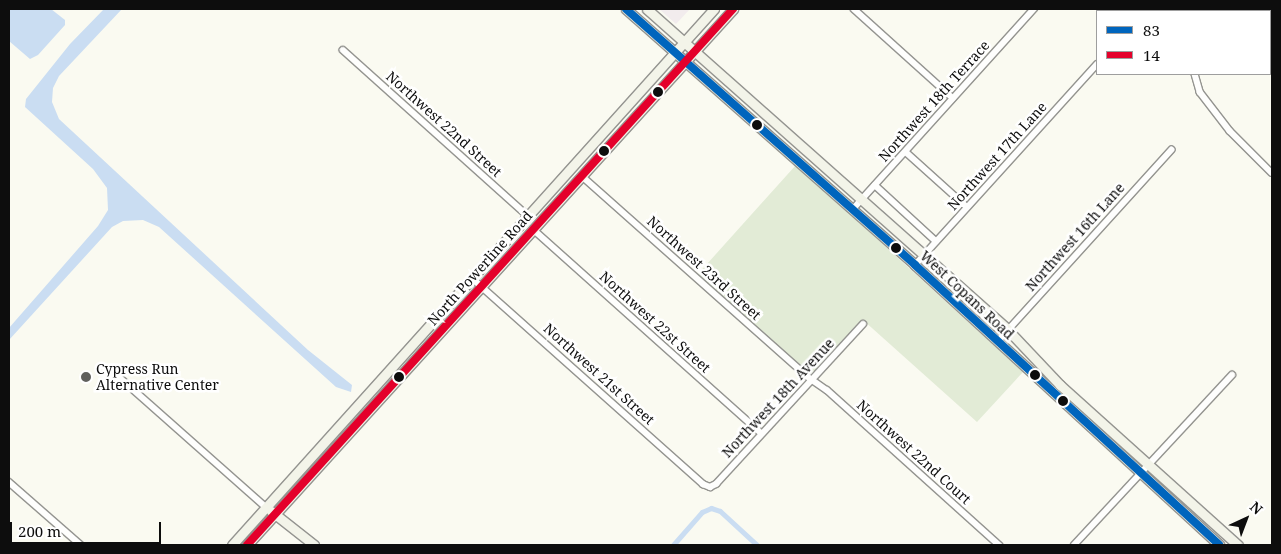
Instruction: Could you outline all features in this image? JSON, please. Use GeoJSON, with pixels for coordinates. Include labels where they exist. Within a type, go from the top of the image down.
{"type":"FeatureCollection","features":[{"type":"Feature","properties":{"kind":"main road","name":"West Copans Road"},"geometry":{"type":"LineString","coordinates":[[626,9],[915,264],[1219,545]]}},
{"type":"Feature","properties":{"kind":"main road","name":"West Copans Road"},"geometry":{"type":"LineString","coordinates":[[647,9],[1008,330],[1060,385],[1238,545]]}},
{"type":"Feature","properties":{"kind":"main road","name":"North Powerline Road"},"geometry":{"type":"LineString","coordinates":[[232,545],[714,9]]}},
{"type":"Feature","properties":{"kind":"main road","name":"North Powerline Road"},"geometry":{"type":"LineString","coordinates":[[247,545],[733,9]]}},
{"type":"Feature","properties":{"kind":"main road"},"geometry":{"type":"LineString","coordinates":[[572,166],[572,186]]}},
{"type":"Feature","properties":{"kind":"main road"},"geometry":{"type":"LineString","coordinates":[[356,425],[356,416],[376,395],[376,385]]}},
{"type":"Feature","properties":{"kind":"main road"},"geometry":{"type":"LineString","coordinates":[[266,507],[314,545]]}},
{"type":"Feature","properties":{"kind":"street"},"geometry":{"type":"LineString","coordinates":[[854,9],[953,98]]}},
{"type":"Feature","properties":{"kind":"street","name":"Northwest 18th Terrace"},"geometry":{"type":"LineString","coordinates":[[853,209],[1034,9]]}},
{"type":"Feature","properties":{"kind":"street","name":"Northwest 22nd Street"},"geometry":{"type":"LineString","coordinates":[[343,50],[527,215]]}},
{"type":"Feature","properties":{"kind":"street","name":"Northwest 17th Lane"},"geometry":{"type":"LineString","coordinates":[[915,264],[1096,65]]}},
{"type":"Feature","properties":{"kind":"street"},"geometry":{"type":"LineString","coordinates":[[1197,75],[1200,92],[1247,150],[1272,173]]}},
{"type":"Feature","properties":{"kind":"street","name":"Northwest 16th Lane"},"geometry":{"type":"LineString","coordinates":[[998,341],[1171,150]]}},
{"type":"Feature","properties":{"kind":"street"},"geometry":{"type":"LineString","coordinates":[[906,152],[967,207]]}},
{"type":"Feature","properties":{"kind":"street","name":"Northwest 23rd Street"},"geometry":{"type":"LineString","coordinates":[[582,176],[811,379]]}},
{"type":"Feature","properties":{"kind":"street"},"geometry":{"type":"LineString","coordinates":[[874,185],[936,241]]}},
{"type":"Feature","properties":{"kind":"street","name":"Northwest 22st Street"},"geometry":{"type":"LineString","coordinates":[[533,230],[761,433]]}},
{"type":"Feature","properties":{"kind":"street","name":"Northwest 21st Street"},"geometry":{"type":"LineString","coordinates":[[472,278],[703,484],[710,487]]}},
{"type":"Feature","properties":{"kind":"street","name":"Northwest 18th Avenue"},"geometry":{"type":"LineString","coordinates":[[710,487],[716,484],[863,324]]}},
{"type":"Feature","properties":{"kind":"street"},"geometry":{"type":"LineString","coordinates":[[1074,545],[1232,375]]}},
{"type":"Feature","properties":{"kind":"street"},"geometry":{"type":"LineString","coordinates":[[119,377],[266,507]]}},
{"type":"Feature","properties":{"kind":"street","name":"Northwest 22nd Court"},"geometry":{"type":"LineString","coordinates":[[811,379],[827,390],[999,545]]}},
{"type":"Feature","properties":{"kind":"street"},"geometry":{"type":"LineString","coordinates":[[9,482],[81,545]]}},
{"type":"Feature","properties":{"kind":"shaded area"},"geometry":{"type":"Polygon","coordinates":[[[659,9],[690,9],[676,24],[659,9]]]}},
{"type":"Feature","properties":{"kind":"green space"},"geometry":{"type":"Polygon","coordinates":[[[1190,9],[1257,9],[1256,10],[1190,9]]]}},
{"type":"Feature","properties":{"kind":"green space"},"geometry":{"type":"Polygon","coordinates":[[[796,165],[1023,372],[977,422],[863,320],[812,377],[698,274],[796,165]]]}},
{"type":"Feature","properties":{"kind":"water"},"geometry":{"type":"Polygon","coordinates":[[[9,9],[51,9],[65,20],[65,25],[38,55],[30,59],[9,41],[9,9]]]}},
{"type":"Feature","properties":{"kind":"water"},"geometry":{"type":"Polygon","coordinates":[[[104,9],[122,9],[59,76],[53,88],[52,102],[59,119],[308,350],[352,385],[351,392],[336,387],[159,227],[143,220],[123,221],[112,227],[9,340],[9,328],[98,226],[108,210],[107,188],[93,169],[25,107],[26,99],[70,44],[104,9]]]}},
{"type":"Feature","properties":{"kind":"waterway"},"geometry":{"type":"LineString","coordinates":[[673,545],[702,512],[711,508],[720,511],[757,545]]}},
{"type":"Feature","properties":{"kind":"transit line","name":"83"},"geometry":{"type":"LineString","coordinates":[[626,9],[915,265],[1219,545]]}},
{"type":"Feature","properties":{"kind":"transit line","name":"14"},"geometry":{"type":"LineString","coordinates":[[247,545],[733,9]]}},
{"type":"Feature","properties":{"kind":"place","name":"Cypress Run Alternative Center"},"geometry":{"type":"Point","coordinates":[86,377]}}]}
